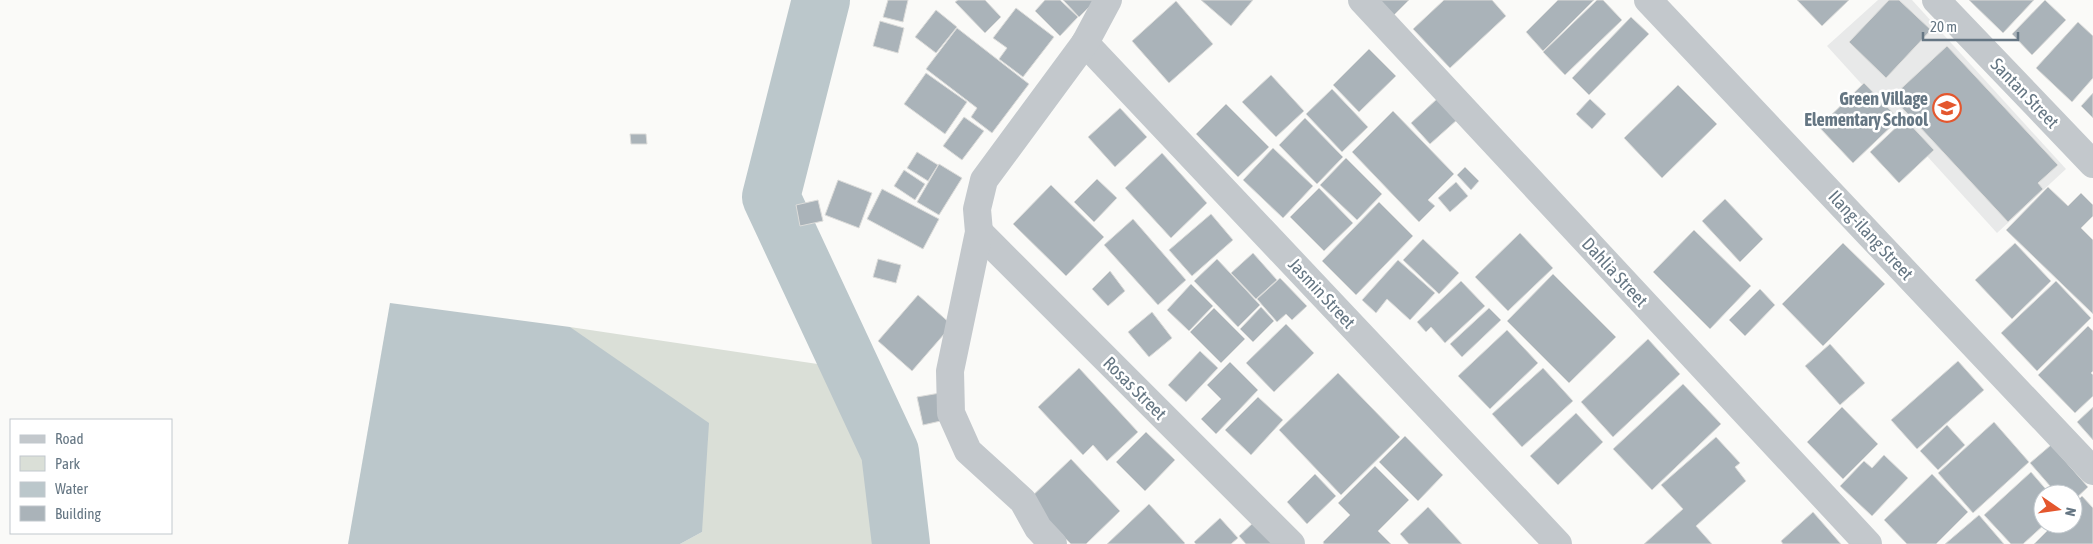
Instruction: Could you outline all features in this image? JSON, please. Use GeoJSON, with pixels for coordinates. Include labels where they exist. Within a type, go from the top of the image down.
{"type":"FeatureCollection","features":[{"type":"Feature","properties":{"kind":"street"},"geometry":{"type":"LineString","coordinates":[[1042,539],[1023,501],[968,451],[950,413],[950,371],[979,232],[977,209],[984,180],[1085,43],[1108,0]]}},
{"type":"Feature","properties":{"kind":"street","name":"Dahlia Street"},"geometry":{"type":"LineString","coordinates":[[1362,0],[1868,544]]}},
{"type":"Feature","properties":{"kind":"street","name":"Ilang-ilang Street"},"geometry":{"type":"LineString","coordinates":[[1648,0],[2093,471]]}},
{"type":"Feature","properties":{"kind":"street","name":"Santan Street"},"geometry":{"type":"LineString","coordinates":[[1936,0],[2093,164]]}},
{"type":"Feature","properties":{"kind":"street","name":"Jasmin Street"},"geometry":{"type":"LineString","coordinates":[[1085,43],[1558,544]]}},
{"type":"Feature","properties":{"kind":"street","name":"Rosas Street"},"geometry":{"type":"LineString","coordinates":[[979,232],[1291,544]]}},
{"type":"Feature","properties":{"kind":"shaded area","name":"Green Village Elementary School"},"geometry":{"type":"Polygon","coordinates":[[[1878,0],[1912,0],[2066,169],[1997,233],[1827,46],[1878,0]]]}},
{"type":"Feature","properties":{"kind":"green space"},"geometry":{"type":"Polygon","coordinates":[[[570,327],[831,366],[874,482],[877,544],[680,544],[702,532],[570,327]]]}},
{"type":"Feature","properties":{"kind":"water"},"geometry":{"type":"Polygon","coordinates":[[[390,303],[570,327],[709,423],[702,532],[680,544],[348,544],[390,303]]]}},
{"type":"Feature","properties":{"kind":"building"},"geometry":{"type":"Polygon","coordinates":[[[888,0],[908,0],[903,22],[883,17],[888,0]]]}},
{"type":"Feature","properties":{"kind":"building"},"geometry":{"type":"Polygon","coordinates":[[[958,0],[985,0],[1001,17],[985,33],[955,2],[958,0]]]}},
{"type":"Feature","properties":{"kind":"building"},"geometry":{"type":"Polygon","coordinates":[[[1045,0],[1060,0],[1078,17],[1060,36],[1035,11],[1045,0]]]}},
{"type":"Feature","properties":{"kind":"building"},"geometry":{"type":"Polygon","coordinates":[[[1063,0],[1096,0],[1079,17],[1063,0]]]}},
{"type":"Feature","properties":{"kind":"building"},"geometry":{"type":"Polygon","coordinates":[[[1201,0],[1253,0],[1231,26],[1201,0]]]}},
{"type":"Feature","properties":{"kind":"building"},"geometry":{"type":"Polygon","coordinates":[[[1379,0],[1409,0],[1394,15],[1379,0]]]}},
{"type":"Feature","properties":{"kind":"building"},"geometry":{"type":"Polygon","coordinates":[[[1444,0],[1492,0],[1506,16],[1450,68],[1413,29],[1444,0]]]}},
{"type":"Feature","properties":{"kind":"building"},"geometry":{"type":"Polygon","coordinates":[[[1558,0],[1594,0],[1543,51],[1526,32],[1558,0]]]}},
{"type":"Feature","properties":{"kind":"building"},"geometry":{"type":"Polygon","coordinates":[[[1597,0],[1603,0],[1622,20],[1565,75],[1543,52],[1597,0]]]}},
{"type":"Feature","properties":{"kind":"building"},"geometry":{"type":"Polygon","coordinates":[[[1797,0],[1849,0],[1822,26],[1797,0]]]}},
{"type":"Feature","properties":{"kind":"building"},"geometry":{"type":"Polygon","coordinates":[[[1889,0],[1899,0],[1931,30],[1886,78],[1849,42],[1889,0]]]}},
{"type":"Feature","properties":{"kind":"building"},"geometry":{"type":"Polygon","coordinates":[[[1969,0],[2034,0],[2003,33],[1969,0]]]}},
{"type":"Feature","properties":{"kind":"building"},"geometry":{"type":"Polygon","coordinates":[[[2045,0],[2066,20],[2032,55],[2012,34],[2045,0]]]}},
{"type":"Feature","properties":{"kind":"building"},"geometry":{"type":"Polygon","coordinates":[[[1176,1],[1213,44],[1169,83],[1132,41],[1176,1]]]}},
{"type":"Feature","properties":{"kind":"building"},"geometry":{"type":"Polygon","coordinates":[[[1016,8],[1054,37],[1023,77],[999,59],[1007,48],[993,38],[1016,8]]]}},
{"type":"Feature","properties":{"kind":"building"},"geometry":{"type":"Polygon","coordinates":[[[936,10],[957,27],[936,53],[915,37],[936,10]]]}},
{"type":"Feature","properties":{"kind":"building"},"geometry":{"type":"Polygon","coordinates":[[[1631,17],[1649,34],[1589,95],[1572,78],[1631,17]]]}},
{"type":"Feature","properties":{"kind":"building"},"geometry":{"type":"Polygon","coordinates":[[[880,21],[904,28],[898,53],[873,46],[880,21]]]}},
{"type":"Feature","properties":{"kind":"building"},"geometry":{"type":"Polygon","coordinates":[[[2078,22],[2093,36],[2093,78],[2072,102],[2036,68],[2078,22]]]}},
{"type":"Feature","properties":{"kind":"building"},"geometry":{"type":"Polygon","coordinates":[[[957,28],[1029,84],[992,133],[971,117],[977,108],[926,69],[957,28]]]}},
{"type":"Feature","properties":{"kind":"building"},"geometry":{"type":"Polygon","coordinates":[[[1947,46],[2058,165],[2038,183],[2043,189],[2008,222],[1892,97],[1947,46]]]}},
{"type":"Feature","properties":{"kind":"building"},"geometry":{"type":"Polygon","coordinates":[[[1369,49],[1396,76],[1359,112],[1333,85],[1369,49]]]}},
{"type":"Feature","properties":{"kind":"building"},"geometry":{"type":"Polygon","coordinates":[[[926,73],[967,102],[945,134],[904,104],[926,73]]]}},
{"type":"Feature","properties":{"kind":"building"},"geometry":{"type":"Polygon","coordinates":[[[1271,75],[1304,111],[1276,137],[1242,102],[1271,75]]]}},
{"type":"Feature","properties":{"kind":"building"},"geometry":{"type":"Polygon","coordinates":[[[1864,83],[1899,119],[1853,163],[1819,127],[1864,83]]]}},
{"type":"Feature","properties":{"kind":"building"},"geometry":{"type":"Polygon","coordinates":[[[1678,85],[1717,124],[1662,178],[1624,138],[1678,85]]]}},
{"type":"Feature","properties":{"kind":"building"},"geometry":{"type":"Polygon","coordinates":[[[1332,89],[1368,127],[1342,152],[1306,114],[1332,89]]]}},
{"type":"Feature","properties":{"kind":"building"},"geometry":{"type":"Polygon","coordinates":[[[2093,93],[2093,118],[2081,106],[2093,93]]]}},
{"type":"Feature","properties":{"kind":"building"},"geometry":{"type":"Polygon","coordinates":[[[1438,98],[1458,119],[1430,144],[1411,123],[1438,98]]]}},
{"type":"Feature","properties":{"kind":"building"},"geometry":{"type":"Polygon","coordinates":[[[1590,99],[1606,114],[1592,129],[1576,114],[1590,99]]]}},
{"type":"Feature","properties":{"kind":"building"},"geometry":{"type":"Polygon","coordinates":[[[1226,104],[1269,147],[1238,177],[1196,134],[1226,104]]]}},
{"type":"Feature","properties":{"kind":"building"},"geometry":{"type":"Polygon","coordinates":[[[1120,108],[1147,137],[1115,167],[1088,137],[1120,108]]]}},
{"type":"Feature","properties":{"kind":"building"},"geometry":{"type":"Polygon","coordinates":[[[1393,111],[1454,174],[1428,200],[1435,206],[1419,222],[1352,152],[1393,111]]]}},
{"type":"Feature","properties":{"kind":"building"},"geometry":{"type":"Polygon","coordinates":[[[964,117],[984,131],[962,160],[943,146],[964,117]]]}},
{"type":"Feature","properties":{"kind":"building"},"geometry":{"type":"Polygon","coordinates":[[[1305,118],[1343,157],[1317,184],[1279,145],[1305,118]]]}},
{"type":"Feature","properties":{"kind":"building"},"geometry":{"type":"Polygon","coordinates":[[[1905,119],[1934,150],[1899,183],[1870,152],[1905,119]]]}},
{"type":"Feature","properties":{"kind":"building"},"geometry":{"type":"Polygon","coordinates":[[[630,134],[646,134],[647,144],[631,144],[630,134]]]}},
{"type":"Feature","properties":{"kind":"building"},"geometry":{"type":"Polygon","coordinates":[[[1273,148],[1313,186],[1283,218],[1243,180],[1273,148]]]}},
{"type":"Feature","properties":{"kind":"building"},"geometry":{"type":"Polygon","coordinates":[[[917,152],[938,165],[928,181],[907,168],[917,152]]]}},
{"type":"Feature","properties":{"kind":"building"},"geometry":{"type":"Polygon","coordinates":[[[1162,153],[1207,203],[1171,238],[1125,188],[1162,153]]]}},
{"type":"Feature","properties":{"kind":"building"},"geometry":{"type":"Polygon","coordinates":[[[1346,158],[1382,194],[1357,220],[1320,185],[1346,158]]]}},
{"type":"Feature","properties":{"kind":"building"},"geometry":{"type":"Polygon","coordinates":[[[939,164],[962,178],[939,215],[917,202],[939,164]]]}},
{"type":"Feature","properties":{"kind":"building"},"geometry":{"type":"Polygon","coordinates":[[[1465,167],[1479,181],[1471,190],[1457,175],[1465,167]]]}},
{"type":"Feature","properties":{"kind":"building"},"geometry":{"type":"Polygon","coordinates":[[[904,170],[925,184],[915,200],[894,186],[904,170]]]}},
{"type":"Feature","properties":{"kind":"building"},"geometry":{"type":"Polygon","coordinates":[[[1097,179],[1117,198],[1094,222],[1074,202],[1097,179]]]}},
{"type":"Feature","properties":{"kind":"building"},"geometry":{"type":"Polygon","coordinates":[[[838,180],[872,193],[859,228],[825,215],[838,180]]]}},
{"type":"Feature","properties":{"kind":"building"},"geometry":{"type":"Polygon","coordinates":[[[1456,182],[1468,196],[1450,212],[1438,198],[1456,182]]]}},
{"type":"Feature","properties":{"kind":"building"},"geometry":{"type":"Polygon","coordinates":[[[1051,185],[1104,237],[1066,276],[1013,224],[1051,185]]]}},
{"type":"Feature","properties":{"kind":"building"},"geometry":{"type":"Polygon","coordinates":[[[2048,187],[2068,206],[2081,193],[2093,205],[2093,216],[2081,228],[2093,240],[2093,314],[2006,230],[2048,187]]]}},
{"type":"Feature","properties":{"kind":"building"},"geometry":{"type":"Polygon","coordinates":[[[1319,188],[1353,223],[1324,251],[1290,217],[1319,188]]]}},
{"type":"Feature","properties":{"kind":"building"},"geometry":{"type":"Polygon","coordinates":[[[882,189],[939,219],[923,249],[867,219],[882,189]]]}},
{"type":"Feature","properties":{"kind":"building"},"geometry":{"type":"Polygon","coordinates":[[[1725,199],[1763,239],[1740,262],[1702,221],[1725,199]]]}},
{"type":"Feature","properties":{"kind":"building"},"geometry":{"type":"Polygon","coordinates":[[[818,200],[823,221],[800,226],[796,205],[818,200]]]}},
{"type":"Feature","properties":{"kind":"building"},"geometry":{"type":"Polygon","coordinates":[[[1379,202],[1413,236],[1356,295],[1322,261],[1379,202]]]}},
{"type":"Feature","properties":{"kind":"building"},"geometry":{"type":"Polygon","coordinates":[[[1211,214],[1233,240],[1192,276],[1169,250],[1211,214]]]}},
{"type":"Feature","properties":{"kind":"building"},"geometry":{"type":"Polygon","coordinates":[[[1133,219],[1186,280],[1158,305],[1104,245],[1133,219]]]}},
{"type":"Feature","properties":{"kind":"building"},"geometry":{"type":"Polygon","coordinates":[[[1694,230],[1751,286],[1710,329],[1653,272],[1694,230]]]}},
{"type":"Feature","properties":{"kind":"building"},"geometry":{"type":"Polygon","coordinates":[[[1520,233],[1553,268],[1508,311],[1475,277],[1520,233]]]}},
{"type":"Feature","properties":{"kind":"building"},"geometry":{"type":"Polygon","coordinates":[[[1423,239],[1459,273],[1439,294],[1403,260],[1423,239]]]}},
{"type":"Feature","properties":{"kind":"building"},"geometry":{"type":"Polygon","coordinates":[[[1843,243],[1885,284],[1823,346],[1782,304],[1843,243]]]}},
{"type":"Feature","properties":{"kind":"building"},"geometry":{"type":"Polygon","coordinates":[[[2015,243],[2051,281],[2012,319],[1975,280],[2015,243]]]}},
{"type":"Feature","properties":{"kind":"building"},"geometry":{"type":"Polygon","coordinates":[[[1253,253],[1277,280],[1256,299],[1231,273],[1253,253]]]}},
{"type":"Feature","properties":{"kind":"building"},"geometry":{"type":"Polygon","coordinates":[[[878,259],[901,265],[896,283],[873,277],[878,259]]]}},
{"type":"Feature","properties":{"kind":"building"},"geometry":{"type":"Polygon","coordinates":[[[1217,259],[1260,305],[1238,327],[1194,281],[1217,259]]]}},
{"type":"Feature","properties":{"kind":"building"},"geometry":{"type":"Polygon","coordinates":[[[1398,260],[1435,293],[1410,320],[1387,299],[1376,313],[1362,300],[1398,260]]]}},
{"type":"Feature","properties":{"kind":"building"},"geometry":{"type":"Polygon","coordinates":[[[1110,271],[1125,291],[1108,306],[1092,289],[1110,271]]]}},
{"type":"Feature","properties":{"kind":"building"},"geometry":{"type":"Polygon","coordinates":[[[1553,274],[1616,337],[1569,383],[1507,321],[1553,274]]]}},
{"type":"Feature","properties":{"kind":"building"},"geometry":{"type":"Polygon","coordinates":[[[1280,278],[1307,306],[1292,320],[1286,314],[1277,322],[1257,299],[1280,278]]]}},
{"type":"Feature","properties":{"kind":"building"},"geometry":{"type":"Polygon","coordinates":[[[1461,281],[1485,306],[1445,343],[1431,327],[1426,332],[1417,322],[1461,281]]]}},
{"type":"Feature","properties":{"kind":"building"},"geometry":{"type":"Polygon","coordinates":[[[2056,281],[2091,318],[2037,371],[2001,333],[2056,281]]]}},
{"type":"Feature","properties":{"kind":"building"},"geometry":{"type":"Polygon","coordinates":[[[1191,284],[1213,306],[1189,331],[1167,310],[1191,284]]]}},
{"type":"Feature","properties":{"kind":"building"},"geometry":{"type":"Polygon","coordinates":[[[1760,289],[1775,305],[1745,336],[1729,320],[1760,289]]]}},
{"type":"Feature","properties":{"kind":"building"},"geometry":{"type":"Polygon","coordinates":[[[918,295],[952,325],[912,371],[878,341],[918,295]]]}},
{"type":"Feature","properties":{"kind":"building"},"geometry":{"type":"Polygon","coordinates":[[[1261,307],[1274,321],[1253,342],[1240,329],[1261,307]]]}},
{"type":"Feature","properties":{"kind":"building"},"geometry":{"type":"Polygon","coordinates":[[[1214,308],[1245,339],[1221,363],[1190,332],[1214,308]]]}},
{"type":"Feature","properties":{"kind":"building"},"geometry":{"type":"Polygon","coordinates":[[[1489,308],[1501,320],[1462,357],[1450,344],[1489,308]]]}},
{"type":"Feature","properties":{"kind":"building"},"geometry":{"type":"Polygon","coordinates":[[[1152,312],[1172,338],[1149,357],[1128,332],[1152,312]]]}},
{"type":"Feature","properties":{"kind":"building"},"geometry":{"type":"Polygon","coordinates":[[[1286,324],[1314,353],[1274,392],[1246,363],[1286,324]]]}},
{"type":"Feature","properties":{"kind":"building"},"geometry":{"type":"Polygon","coordinates":[[[2088,326],[2093,331],[2093,371],[2091,373],[2093,375],[2093,396],[2075,413],[2038,375],[2088,326]]]}},
{"type":"Feature","properties":{"kind":"building"},"geometry":{"type":"Polygon","coordinates":[[[1507,330],[1538,363],[1490,409],[1458,376],[1507,330]]]}},
{"type":"Feature","properties":{"kind":"building"},"geometry":{"type":"Polygon","coordinates":[[[1648,339],[1680,374],[1613,437],[1581,402],[1648,339]]]}},
{"type":"Feature","properties":{"kind":"building"},"geometry":{"type":"Polygon","coordinates":[[[1830,344],[1865,383],[1840,405],[1805,366],[1830,344]]]}},
{"type":"Feature","properties":{"kind":"building"},"geometry":{"type":"Polygon","coordinates":[[[1200,351],[1218,368],[1186,402],[1168,385],[1200,351]]]}},
{"type":"Feature","properties":{"kind":"building"},"geometry":{"type":"Polygon","coordinates":[[[1958,361],[1984,390],[1917,449],[1891,420],[1958,361]]]}},
{"type":"Feature","properties":{"kind":"building"},"geometry":{"type":"Polygon","coordinates":[[[1230,362],[1258,390],[1216,434],[1201,419],[1221,399],[1207,385],[1230,362]]]}},
{"type":"Feature","properties":{"kind":"building"},"geometry":{"type":"Polygon","coordinates":[[[1079,368],[1138,432],[1107,461],[1093,445],[1083,455],[1038,407],[1079,368]]]}},
{"type":"Feature","properties":{"kind":"building"},"geometry":{"type":"Polygon","coordinates":[[[1543,368],[1573,401],[1522,447],[1492,414],[1543,368]]]}},
{"type":"Feature","properties":{"kind":"building"},"geometry":{"type":"Polygon","coordinates":[[[1338,373],[1400,437],[1341,495],[1279,430],[1338,373]]]}},
{"type":"Feature","properties":{"kind":"building"},"geometry":{"type":"Polygon","coordinates":[[[1683,384],[1721,424],[1652,490],[1613,449],[1683,384]]]}},
{"type":"Feature","properties":{"kind":"building"},"geometry":{"type":"Polygon","coordinates":[[[940,393],[945,420],[923,425],[917,397],[940,393]]]}},
{"type":"Feature","properties":{"kind":"building"},"geometry":{"type":"Polygon","coordinates":[[[1258,397],[1283,420],[1251,455],[1225,430],[1258,397]]]}},
{"type":"Feature","properties":{"kind":"building"},"geometry":{"type":"Polygon","coordinates":[[[1842,407],[1878,444],[1843,479],[1807,442],[1842,407]]]}},
{"type":"Feature","properties":{"kind":"building"},"geometry":{"type":"Polygon","coordinates":[[[2093,407],[2093,440],[2077,422],[2093,407]]]}},
{"type":"Feature","properties":{"kind":"building"},"geometry":{"type":"Polygon","coordinates":[[[1576,413],[1603,442],[1558,485],[1530,456],[1576,413]]]}},
{"type":"Feature","properties":{"kind":"building"},"geometry":{"type":"Polygon","coordinates":[[[1994,422],[2029,462],[1973,513],[1938,473],[1994,422]]]}},
{"type":"Feature","properties":{"kind":"building"},"geometry":{"type":"Polygon","coordinates":[[[1947,425],[1965,445],[1938,470],[1920,451],[1947,425]]]}},
{"type":"Feature","properties":{"kind":"building"},"geometry":{"type":"Polygon","coordinates":[[[1146,432],[1175,460],[1145,491],[1116,462],[1146,432]]]}},
{"type":"Feature","properties":{"kind":"building"},"geometry":{"type":"Polygon","coordinates":[[[1405,436],[1443,475],[1418,501],[1379,462],[1405,436]]]}},
{"type":"Feature","properties":{"kind":"building"},"geometry":{"type":"Polygon","coordinates":[[[1716,437],[1740,463],[1735,467],[1746,481],[1696,526],[1712,544],[1644,544],[1683,509],[1661,485],[1716,437]]]}},
{"type":"Feature","properties":{"kind":"building"},"geometry":{"type":"Polygon","coordinates":[[[2051,445],[2088,487],[2083,492],[2083,484],[2048,484],[2030,463],[2051,445]]]}},
{"type":"Feature","properties":{"kind":"building"},"geometry":{"type":"Polygon","coordinates":[[[1884,455],[1908,478],[1872,516],[1840,486],[1864,461],[1872,468],[1884,455]]]}},
{"type":"Feature","properties":{"kind":"building"},"geometry":{"type":"Polygon","coordinates":[[[1071,459],[1120,511],[1086,544],[1071,544],[1028,500],[1071,459]]]}},
{"type":"Feature","properties":{"kind":"building"},"geometry":{"type":"Polygon","coordinates":[[[1375,466],[1409,500],[1378,531],[1391,544],[1324,544],[1323,542],[1350,515],[1338,503],[1375,466]]]}},
{"type":"Feature","properties":{"kind":"building"},"geometry":{"type":"Polygon","coordinates":[[[2031,472],[2041,484],[2033,484],[2034,534],[2023,544],[2011,544],[1984,515],[2031,472]]]}},
{"type":"Feature","properties":{"kind":"building"},"geometry":{"type":"Polygon","coordinates":[[[1315,474],[1336,496],[1307,524],[1287,502],[1315,474]]]}},
{"type":"Feature","properties":{"kind":"building"},"geometry":{"type":"Polygon","coordinates":[[[1932,474],[1968,512],[1936,544],[1907,544],[1884,520],[1932,474]]]}},
{"type":"Feature","properties":{"kind":"building"},"geometry":{"type":"Polygon","coordinates":[[[2083,497],[2093,508],[2093,544],[2034,544],[2044,534],[2083,534],[2083,497]]]}},
{"type":"Feature","properties":{"kind":"building"},"geometry":{"type":"Polygon","coordinates":[[[1149,504],[1184,544],[1107,544],[1149,504]]]}},
{"type":"Feature","properties":{"kind":"building"},"geometry":{"type":"Polygon","coordinates":[[[1428,507],[1462,544],[1409,544],[1400,534],[1428,507]]]}},
{"type":"Feature","properties":{"kind":"building"},"geometry":{"type":"Polygon","coordinates":[[[1813,512],[1841,544],[1783,544],[1781,541],[1813,512]]]}},
{"type":"Feature","properties":{"kind":"building"},"geometry":{"type":"Polygon","coordinates":[[[1979,515],[2004,544],[1945,544],[1979,515]]]}},
{"type":"Feature","properties":{"kind":"building"},"geometry":{"type":"Polygon","coordinates":[[[1220,518],[1238,538],[1231,544],[1196,544],[1194,542],[1220,518]]]}},
{"type":"Feature","properties":{"kind":"building"},"geometry":{"type":"Polygon","coordinates":[[[1254,522],[1276,544],[1246,544],[1239,536],[1254,522]]]}},
{"type":"Feature","properties":{"kind":"waterway"},"geometry":{"type":"LineString","coordinates":[[821,0],[771,197],[890,452],[901,544]]}},
{"type":"Feature","properties":{"kind":"place","name":"Green Village Elementary School"},"geometry":{"type":"Point","coordinates":[1947,108]}}]}
